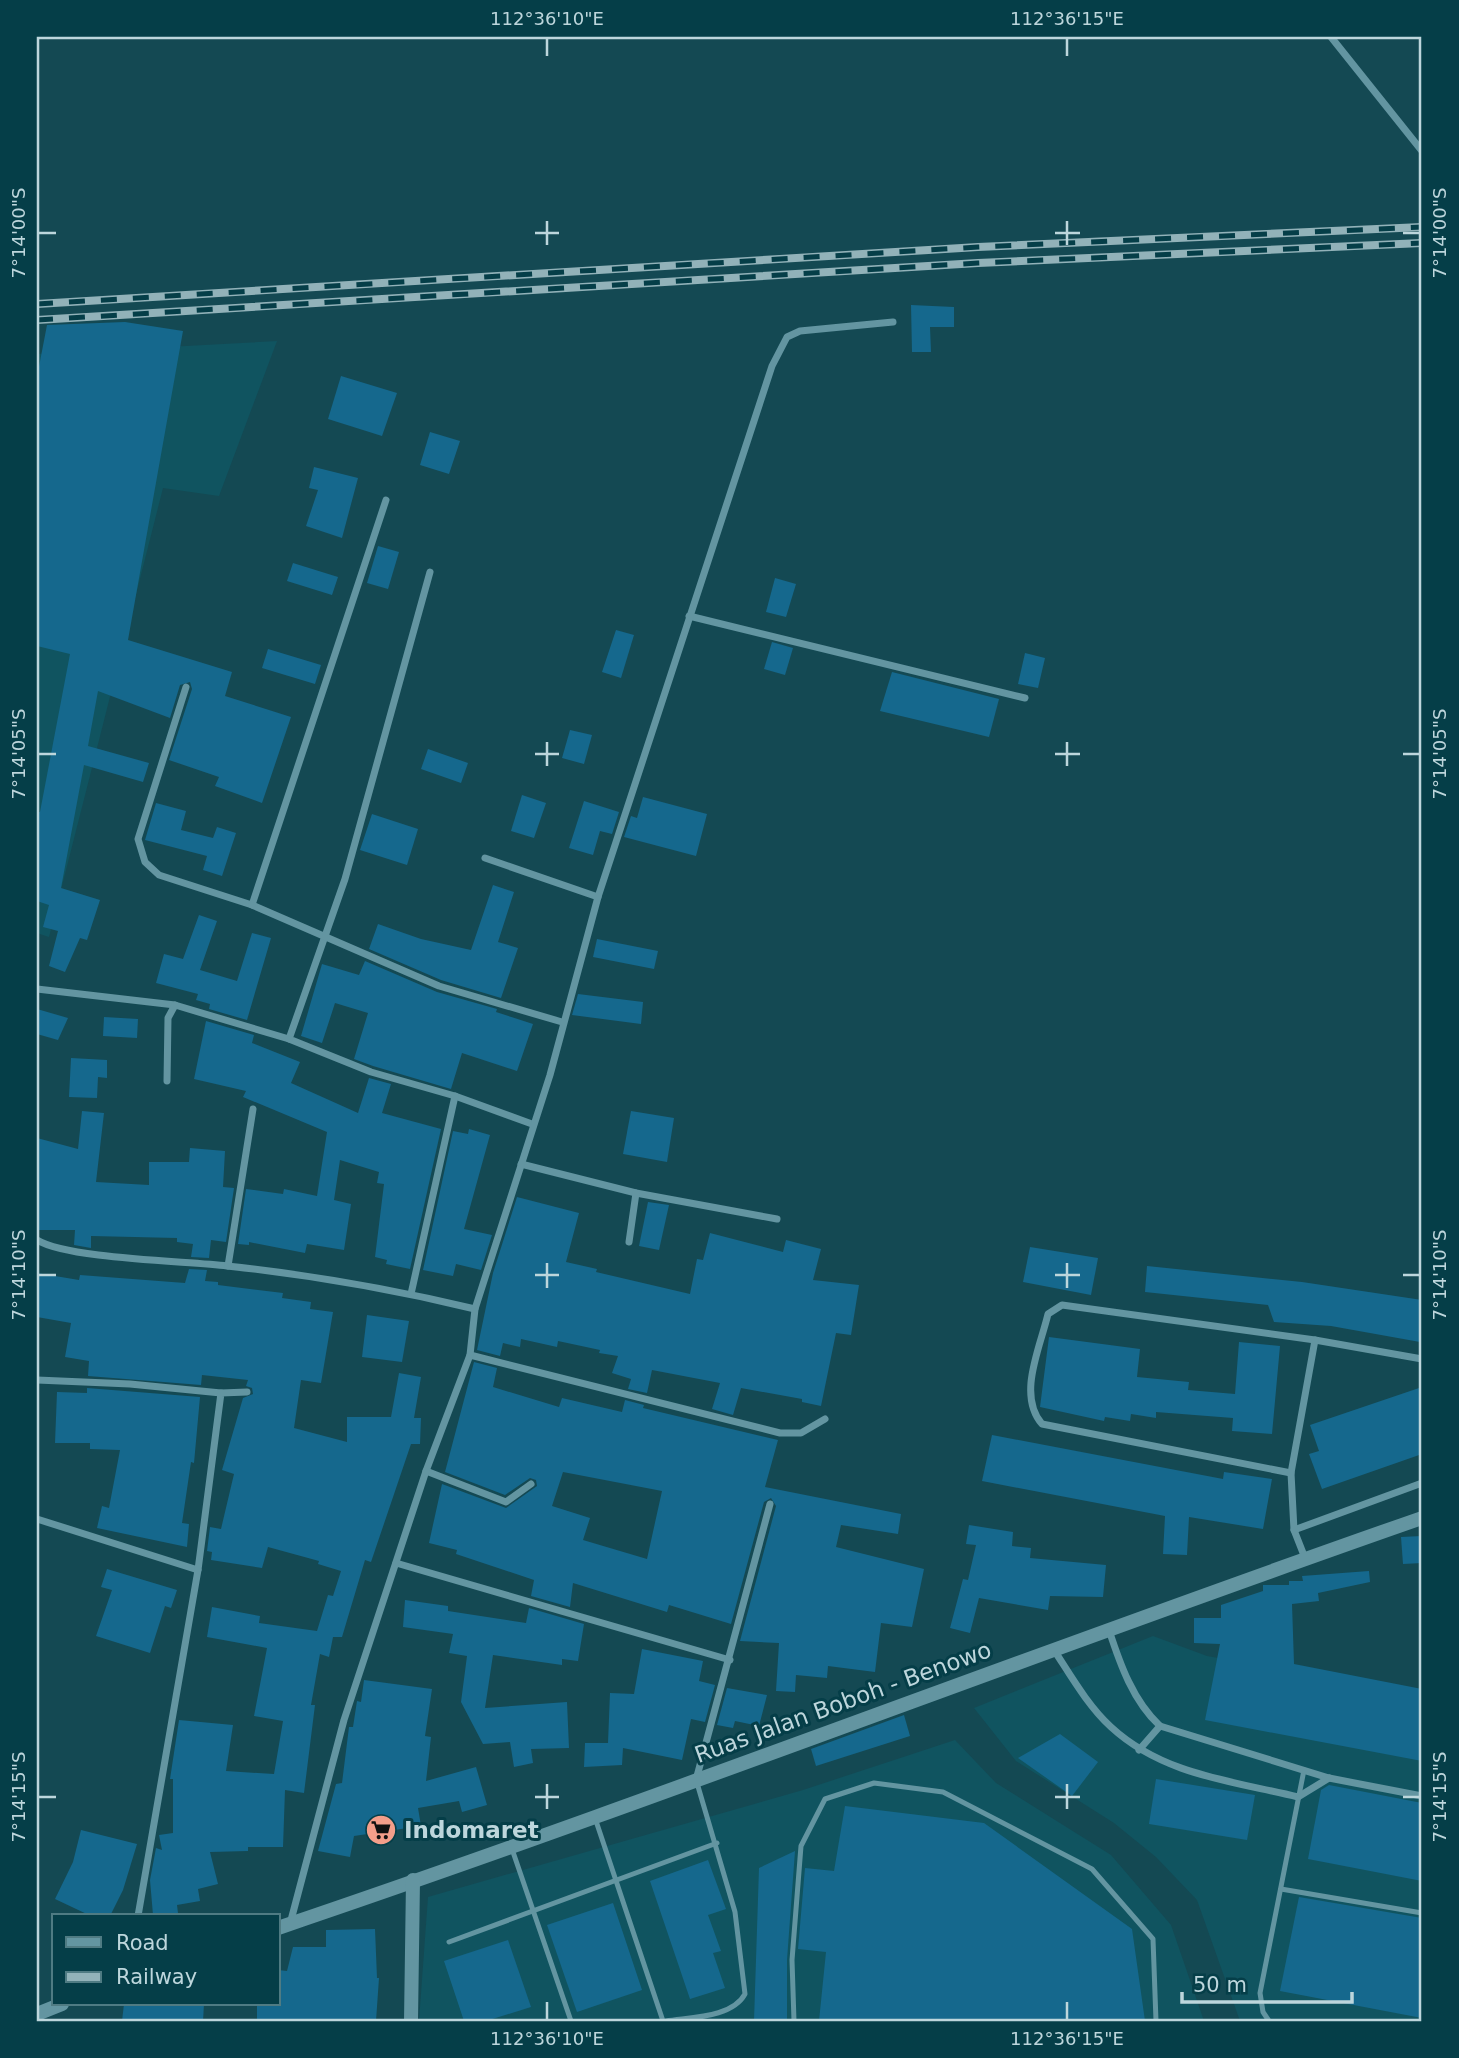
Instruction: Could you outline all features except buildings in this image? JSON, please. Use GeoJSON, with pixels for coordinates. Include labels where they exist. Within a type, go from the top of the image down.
{"type":"FeatureCollection","features":[{"type":"Feature","properties":{"kind":"main road","name":"Ruas Jalan Boboh - Benowo"},"geometry":{"type":"LineString","coordinates":[[284,1926],[594,1818],[1108,1629],[1422,1518]]}},
{"type":"Feature","properties":{"kind":"main road"},"geometry":{"type":"LineString","coordinates":[[411,2021],[413,1880]]}},
{"type":"Feature","properties":{"kind":"main road"},"geometry":{"type":"LineString","coordinates":[[37,2014],[57,2006]]}},
{"type":"Feature","properties":{"kind":"street"},"geometry":{"type":"LineString","coordinates":[[1331,37],[1422,152]]}},
{"type":"Feature","properties":{"kind":"street"},"geometry":{"type":"LineString","coordinates":[[284,1926],[344,1720],[425,1471],[470,1354],[475,1309],[532,1124],[550,1075],[562,1022],[598,897],[772,366],[787,337],[800,331],[893,322]]}},
{"type":"Feature","properties":{"kind":"street"},"geometry":{"type":"LineString","coordinates":[[252,905],[386,500]]}},
{"type":"Feature","properties":{"kind":"street"},"geometry":{"type":"LineString","coordinates":[[289,1039],[323,935],[345,879],[430,572]]}},
{"type":"Feature","properties":{"kind":"street"},"geometry":{"type":"LineString","coordinates":[[689,616],[1025,698]]}},
{"type":"Feature","properties":{"kind":"street"},"geometry":{"type":"LineString","coordinates":[[186,687],[138,839],[145,862],[159,874],[252,905],[439,986],[562,1022]]}},
{"type":"Feature","properties":{"kind":"street"},"geometry":{"type":"LineString","coordinates":[[485,858],[598,897]]}},
{"type":"Feature","properties":{"kind":"street"},"geometry":{"type":"LineString","coordinates":[[37,989],[175,1005],[289,1039],[371,1072],[456,1096],[532,1124]]}},
{"type":"Feature","properties":{"kind":"street"},"geometry":{"type":"LineString","coordinates":[[167,1081],[168,1017],[175,1005]]}},
{"type":"Feature","properties":{"kind":"street"},"geometry":{"type":"LineString","coordinates":[[411,1294],[456,1096]]}},
{"type":"Feature","properties":{"kind":"street"},"geometry":{"type":"LineString","coordinates":[[228,1266],[253,1109]]}},
{"type":"Feature","properties":{"kind":"street"},"geometry":{"type":"LineString","coordinates":[[521,1164],[636,1193],[777,1219]]}},
{"type":"Feature","properties":{"kind":"street"},"geometry":{"type":"LineString","coordinates":[[629,1242],[636,1193]]}},
{"type":"Feature","properties":{"kind":"street"},"geometry":{"type":"LineString","coordinates":[[37,1240],[68,1251],[228,1266],[373,1285],[475,1309]]}},
{"type":"Feature","properties":{"kind":"street"},"geometry":{"type":"LineString","coordinates":[[1291,1473],[1042,1424],[1032,1412],[1028,1396],[1048,1314],[1062,1305],[1315,1340],[1422,1359]]}},
{"type":"Feature","properties":{"kind":"street"},"geometry":{"type":"LineString","coordinates":[[1305,1558],[1294,1530],[1291,1473],[1315,1340]]}},
{"type":"Feature","properties":{"kind":"street"},"geometry":{"type":"LineString","coordinates":[[470,1354],[780,1433],[801,1433],[825,1419]]}},
{"type":"Feature","properties":{"kind":"street"},"geometry":{"type":"LineString","coordinates":[[37,1380],[130,1384],[221,1393],[247,1392]]}},
{"type":"Feature","properties":{"kind":"street"},"geometry":{"type":"LineString","coordinates":[[138,1914],[198,1570],[221,1393]]}},
{"type":"Feature","properties":{"kind":"street"},"geometry":{"type":"LineString","coordinates":[[425,1471],[506,1502],[531,1484]]}},
{"type":"Feature","properties":{"kind":"street"},"geometry":{"type":"LineString","coordinates":[[1294,1530],[1422,1483]]}},
{"type":"Feature","properties":{"kind":"street"},"geometry":{"type":"LineString","coordinates":[[696,1780],[770,1504]]}},
{"type":"Feature","properties":{"kind":"street"},"geometry":{"type":"LineString","coordinates":[[37,1519],[198,1570]]}},
{"type":"Feature","properties":{"kind":"street"},"geometry":{"type":"LineString","coordinates":[[396,1563],[730,1660]]}},
{"type":"Feature","properties":{"kind":"street"},"geometry":{"type":"LineString","coordinates":[[1108,1629],[1122,1671],[1148,1716],[1160,1726],[1329,1778],[1422,1796]]}},
{"type":"Feature","properties":{"kind":"street"},"geometry":{"type":"LineString","coordinates":[[1053,1649],[1077,1687],[1109,1726],[1139,1751],[1176,1769],[1298,1797],[1329,1778]]}},
{"type":"Feature","properties":{"kind":"street"},"geometry":{"type":"LineString","coordinates":[[1139,1751],[1160,1726]]}},
{"type":"Feature","properties":{"kind":"lane"},"geometry":{"type":"LineString","coordinates":[[1269,2021],[1263,2012],[1260,1993],[1304,1770]]}},
{"type":"Feature","properties":{"kind":"lane"},"geometry":{"type":"LineString","coordinates":[[594,1818],[664,2021],[728,2010],[740,2004],[745,1994],[735,1912],[717,1843],[696,1780]]}},
{"type":"Feature","properties":{"kind":"lane"},"geometry":{"type":"LineString","coordinates":[[794,2021],[792,1960],[801,1846],[825,1799],[874,1783],[943,1793],[1092,1869],[1153,1939],[1156,2021]]}},
{"type":"Feature","properties":{"kind":"lane"},"geometry":{"type":"LineString","coordinates":[[449,1942],[717,1843]]}},
{"type":"Feature","properties":{"kind":"lane"},"geometry":{"type":"LineString","coordinates":[[511,1847],[571,2021]]}},
{"type":"Feature","properties":{"kind":"lane"},"geometry":{"type":"LineString","coordinates":[[1281,1889],[1422,1913]]}},
{"type":"Feature","properties":{"kind":"shaded area"},"geometry":{"type":"Polygon","coordinates":[[[277,341],[219,496],[163,488],[49,937],[37,933],[37,354],[277,341]]]}},
{"type":"Feature","properties":{"kind":"shaded area"},"geometry":{"type":"Polygon","coordinates":[[[1153,1636],[1207,1656],[1422,1694],[1422,2021],[1240,2021],[1197,1900],[1156,1857],[1114,1823],[1016,1761],[974,1708],[1153,1636]]]}},
{"type":"Feature","properties":{"kind":"shaded area"},"geometry":{"type":"Polygon","coordinates":[[[955,1740],[996,1783],[1111,1855],[1171,1925],[1204,2021],[419,2021],[428,1897],[803,1790],[955,1740]]]}},
{"type":"Feature","properties":{"kind":"railway"},"geometry":{"type":"LineString","coordinates":[[37,304],[978,247],[1422,227]]}},
{"type":"Feature","properties":{"kind":"railway"},"geometry":{"type":"LineString","coordinates":[[37,320],[978,263],[1422,243]]}},
{"type":"Feature","properties":{"kind":"place","name":"Indomaret"},"geometry":{"type":"Point","coordinates":[381,1830]}}]}
